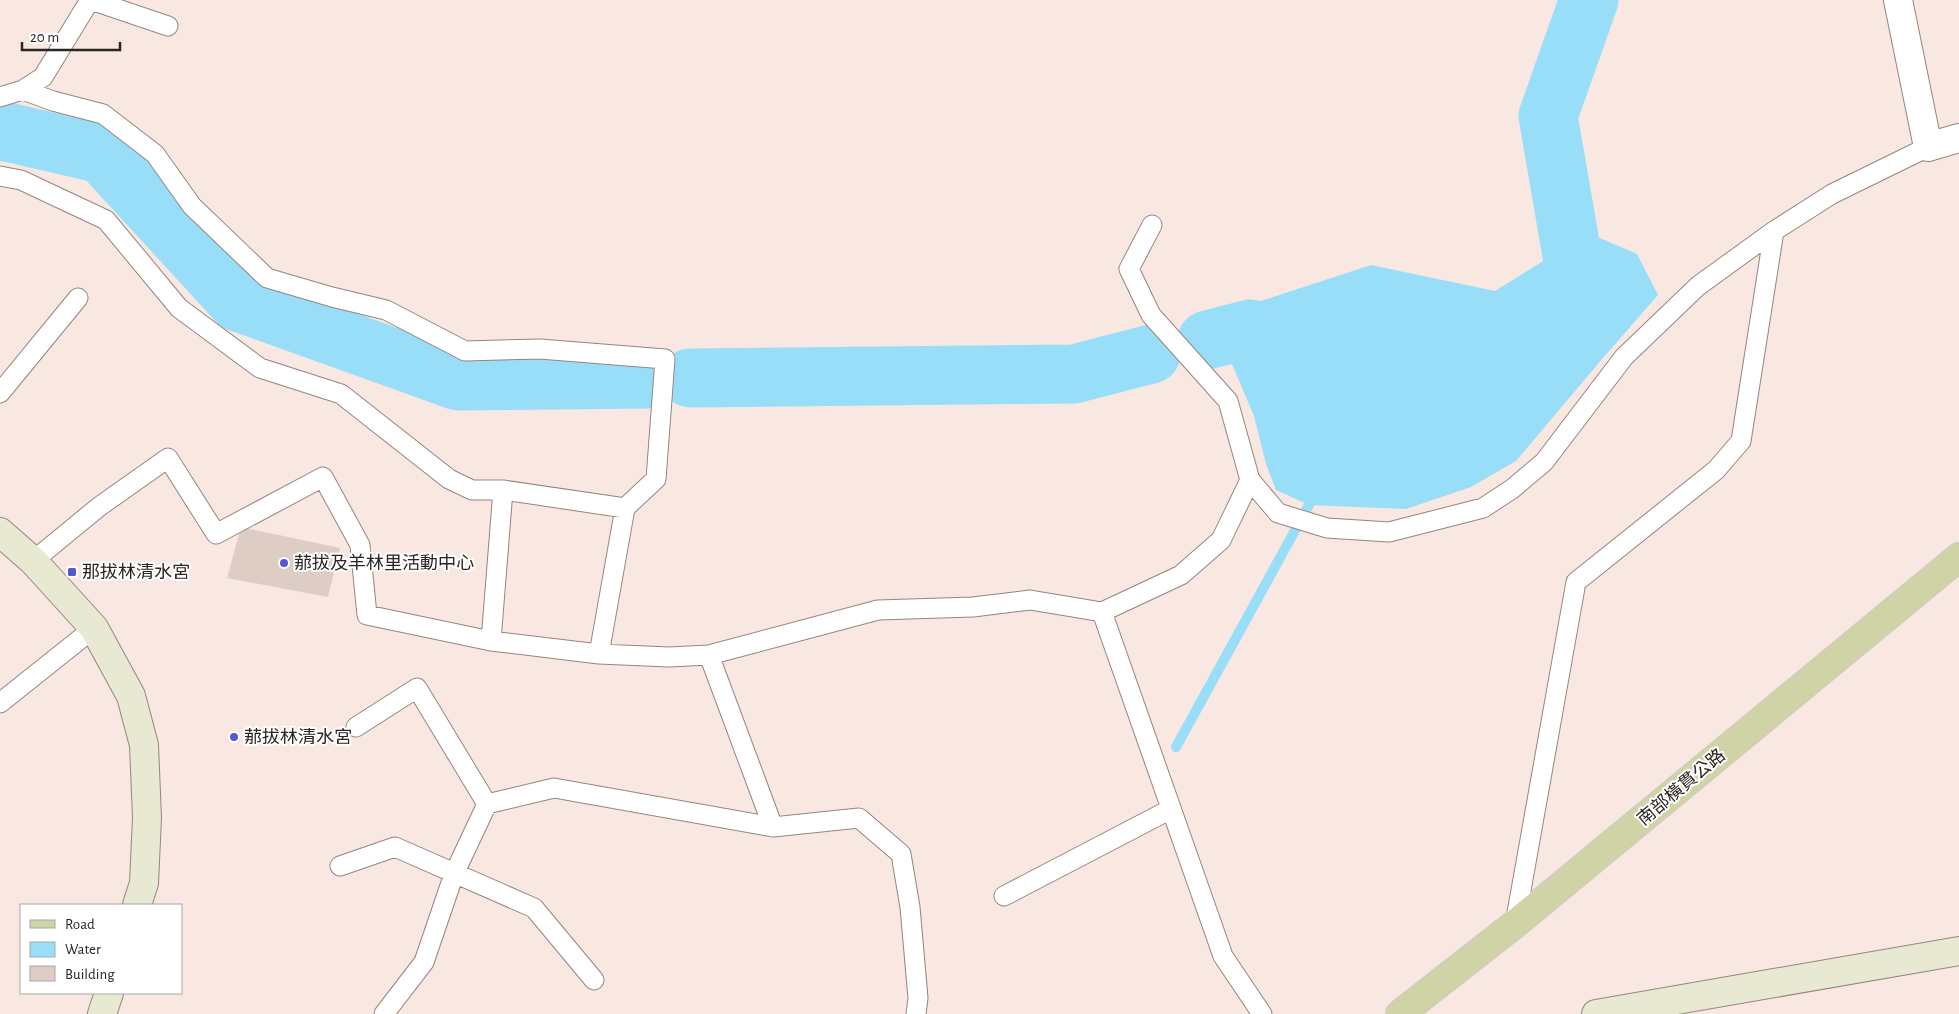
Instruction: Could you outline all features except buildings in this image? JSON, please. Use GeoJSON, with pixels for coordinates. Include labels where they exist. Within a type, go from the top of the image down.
{"type":"FeatureCollection","features":[{"type":"Feature","properties":{"kind":"main road","name":"南部橫貫公路"},"geometry":{"type":"LineString","coordinates":[[1400,1014],[1515,924],[1959,558]]}},
{"type":"Feature","properties":{"kind":"street"},"geometry":{"type":"LineString","coordinates":[[1898,0],[1928,147],[1959,138]]}},
{"type":"Feature","properties":{"kind":"street"},"geometry":{"type":"LineString","coordinates":[[0,532],[33,561],[94,628],[131,696],[144,746],[146,836],[144,883],[137,904]]}},
{"type":"Feature","properties":{"kind":"street"},"geometry":{"type":"LineString","coordinates":[[1596,1014],[1959,951]]}},
{"type":"Feature","properties":{"kind":"street"},"geometry":{"type":"LineString","coordinates":[[102,1014],[109,994]]}},
{"type":"Feature","properties":{"kind":"lane"},"geometry":{"type":"LineString","coordinates":[[0,97],[22,90],[43,77],[91,0],[168,26]]}},
{"type":"Feature","properties":{"kind":"lane"},"geometry":{"type":"LineString","coordinates":[[22,90],[53,101],[103,114],[155,154],[192,206],[267,278],[386,310],[465,351],[540,349],[665,359],[656,479],[625,508],[599,654]]}},
{"type":"Feature","properties":{"kind":"lane"},"geometry":{"type":"LineString","coordinates":[[1152,225],[1130,269],[1151,315],[1228,401],[1250,480],[1278,513],[1327,528],[1389,532],[1483,508],[1512,488],[1544,462],[1624,357],[1698,286],[1774,231],[1832,194],[1928,147]]}},
{"type":"Feature","properties":{"kind":"lane"},"geometry":{"type":"LineString","coordinates":[[0,176],[21,180],[106,220],[179,308],[260,368],[341,394],[449,479],[472,490],[503,490],[625,508]]}},
{"type":"Feature","properties":{"kind":"lane"},"geometry":{"type":"LineString","coordinates":[[1515,924],[1576,582],[1716,470],[1741,442],[1774,231]]}},
{"type":"Feature","properties":{"kind":"lane"},"geometry":{"type":"LineString","coordinates":[[0,393],[78,298]]}},
{"type":"Feature","properties":{"kind":"lane"},"geometry":{"type":"LineString","coordinates":[[33,561],[100,506],[168,458],[216,534],[323,477],[360,546],[367,615],[491,641],[599,654],[669,657],[709,654],[878,610],[973,607],[1030,600],[1102,612],[1181,575],[1221,540],[1250,480]]}},
{"type":"Feature","properties":{"kind":"lane"},"geometry":{"type":"LineString","coordinates":[[491,641],[503,490]]}},
{"type":"Feature","properties":{"kind":"lane"},"geometry":{"type":"LineString","coordinates":[[1102,612],[1223,956],[1262,1014]]}},
{"type":"Feature","properties":{"kind":"lane"},"geometry":{"type":"LineString","coordinates":[[0,703],[94,628]]}},
{"type":"Feature","properties":{"kind":"lane"},"geometry":{"type":"LineString","coordinates":[[709,654],[773,827]]}},
{"type":"Feature","properties":{"kind":"lane"},"geometry":{"type":"LineString","coordinates":[[356,727],[417,688],[487,804]]}},
{"type":"Feature","properties":{"kind":"lane"},"geometry":{"type":"LineString","coordinates":[[487,804],[554,788],[773,827],[859,818],[901,854],[910,907],[918,998],[916,1014]]}},
{"type":"Feature","properties":{"kind":"lane"},"geometry":{"type":"LineString","coordinates":[[384,1014],[424,962],[454,874],[487,804]]}},
{"type":"Feature","properties":{"kind":"lane"},"geometry":{"type":"LineString","coordinates":[[1004,896],[1171,808]]}},
{"type":"Feature","properties":{"kind":"lane"},"geometry":{"type":"LineString","coordinates":[[340,866],[395,847],[534,908],[594,980]]}},
{"type":"Feature","properties":{"kind":"water"},"geometry":{"type":"Polygon","coordinates":[[[1588,233],[1637,254],[1658,295],[1516,461],[1471,487],[1406,509],[1309,505],[1276,490],[1266,464],[1254,416],[1212,317],[1371,265],[1495,291],[1588,233]]]}},
{"type":"Feature","properties":{"kind":"waterway"},"geometry":{"type":"LineString","coordinates":[[1551,314],[1577,284],[1548,116],[1589,0]]}},
{"type":"Feature","properties":{"kind":"waterway"},"geometry":{"type":"LineString","coordinates":[[0,132],[102,154],[238,302],[458,381],[648,379]]}},
{"type":"Feature","properties":{"kind":"waterway"},"geometry":{"type":"LineString","coordinates":[[1207,340],[1250,329],[1299,341]]}},
{"type":"Feature","properties":{"kind":"waterway"},"geometry":{"type":"LineString","coordinates":[[690,378],[1074,374],[1151,354]]}},
{"type":"Feature","properties":{"kind":"waterway"},"geometry":{"type":"LineString","coordinates":[[1176,747],[1309,505]]}},
{"type":"Feature","properties":{"kind":"place","name":"𦰡拔及羊林里活動中心"},"geometry":{"type":"Point","coordinates":[284,563]}},
{"type":"Feature","properties":{"kind":"place","name":"那拔林清水宮"},"geometry":{"type":"Point","coordinates":[72,572]}},
{"type":"Feature","properties":{"kind":"place","name":"𦰡拔林清水宮"},"geometry":{"type":"Point","coordinates":[234,737]}}]}
